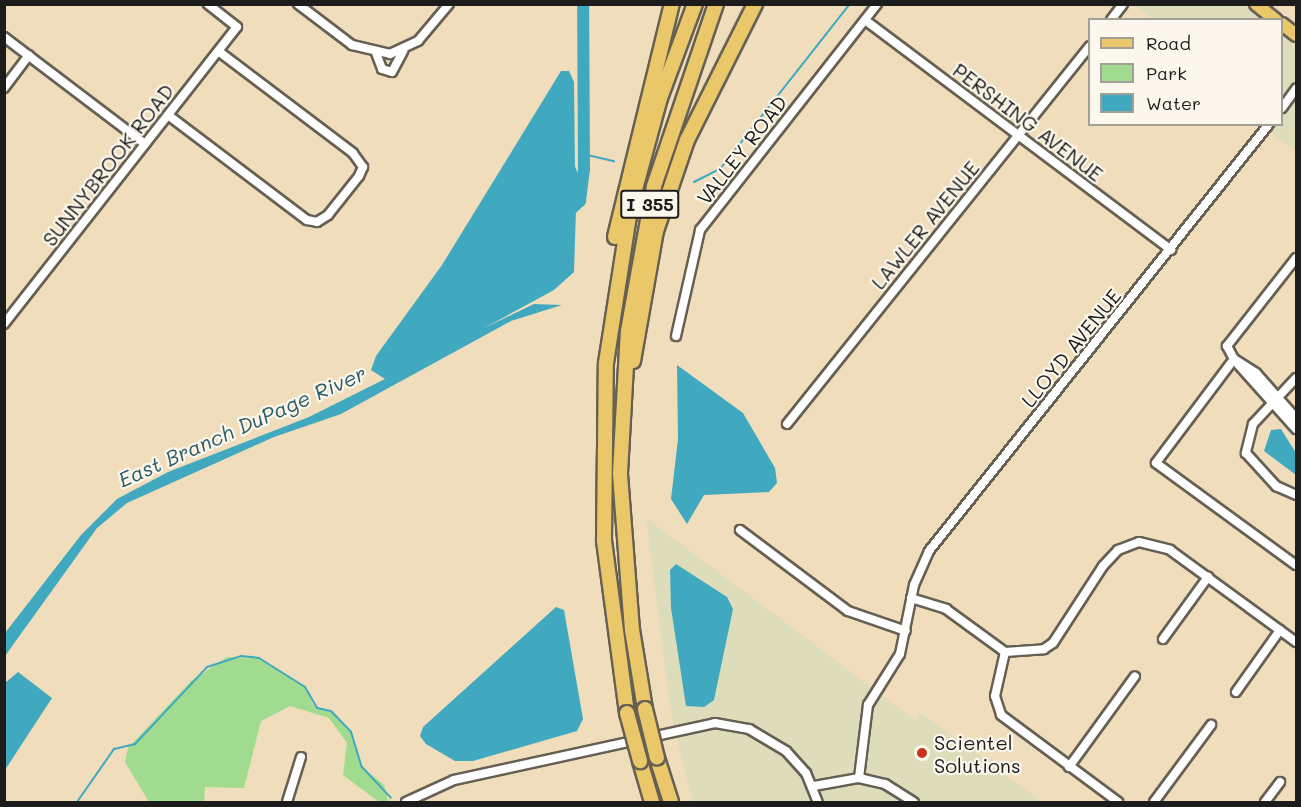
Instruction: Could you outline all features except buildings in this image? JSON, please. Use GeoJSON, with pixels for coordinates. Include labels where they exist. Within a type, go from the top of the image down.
{"type":"FeatureCollection","features":[{"type":"Feature","properties":{"kind":"highway"},"geometry":{"type":"LineString","coordinates":[[606,363],[601,345],[616,231],[672,4]]}},
{"type":"Feature","properties":{"kind":"highway","name":"I 355"},"geometry":{"type":"LineString","coordinates":[[652,802],[627,713],[604,540],[606,363],[633,193],[660,98],[695,4]]}},
{"type":"Feature","properties":{"kind":"highway","name":"I 355"},"geometry":{"type":"LineString","coordinates":[[671,802],[645,709],[623,536],[621,413],[632,297],[650,203],[677,105],[716,4]]}},
{"type":"Feature","properties":{"kind":"highway"},"geometry":{"type":"LineString","coordinates":[[621,413],[656,231],[707,94],[755,4]]}},
{"type":"Feature","properties":{"kind":"main road"},"geometry":{"type":"LineString","coordinates":[[1256,4],[1274,18]]}},
{"type":"Feature","properties":{"kind":"main road"},"geometry":{"type":"LineString","coordinates":[[1283,25],[1296,35]]}},
{"type":"Feature","properties":{"kind":"street","name":"SUNNYBROOK ROAD"},"geometry":{"type":"LineString","coordinates":[[4,324],[237,27],[208,4]]}},
{"type":"Feature","properties":{"kind":"street"},"geometry":{"type":"LineString","coordinates":[[298,4],[352,45],[376,53],[403,51]]}},
{"type":"Feature","properties":{"kind":"street"},"geometry":{"type":"LineString","coordinates":[[376,53],[382,69],[392,72],[403,51],[422,37],[449,4]]}},
{"type":"Feature","properties":{"kind":"street","name":"VALLEY ROAD"},"geometry":{"type":"LineString","coordinates":[[676,336],[700,230],[877,4]]}},
{"type":"Feature","properties":{"kind":"street"},"geometry":{"type":"LineString","coordinates":[[1112,18],[1123,4]]}},
{"type":"Feature","properties":{"kind":"street","name":"PERSHING AVENUE"},"geometry":{"type":"LineString","coordinates":[[865,20],[1171,250]]}},
{"type":"Feature","properties":{"kind":"street"},"geometry":{"type":"LineString","coordinates":[[4,37],[145,144]]}},
{"type":"Feature","properties":{"kind":"street","name":"LAWLER AVENUE"},"geometry":{"type":"LineString","coordinates":[[786,424],[1088,47]]}},
{"type":"Feature","properties":{"kind":"street"},"geometry":{"type":"LineString","coordinates":[[168,115],[307,220],[317,222],[342,196],[363,167],[355,155],[218,51]]}},
{"type":"Feature","properties":{"kind":"street"},"geometry":{"type":"LineString","coordinates":[[4,88],[29,55]]}},
{"type":"Feature","properties":{"kind":"street"},"geometry":{"type":"LineString","coordinates":[[1283,105],[1296,89]]}},
{"type":"Feature","properties":{"kind":"street","name":"LLOYD AVENUE"},"geometry":{"type":"LineString","coordinates":[[859,778],[868,705],[900,654],[911,598],[929,551],[1171,250],[1267,126]]}},
{"type":"Feature","properties":{"kind":"street"},"geometry":{"type":"LineString","coordinates":[[1296,258],[1228,342],[1235,361],[1256,374],[1296,429]]}},
{"type":"Feature","properties":{"kind":"street"},"geometry":{"type":"LineString","coordinates":[[1235,361],[1156,463],[1296,564]]}},
{"type":"Feature","properties":{"kind":"street"},"geometry":{"type":"LineString","coordinates":[[1296,378],[1252,424],[1246,453],[1276,486],[1296,495]]}},
{"type":"Feature","properties":{"kind":"street"},"geometry":{"type":"LineString","coordinates":[[1276,401],[1296,418]]}},
{"type":"Feature","properties":{"kind":"street"},"geometry":{"type":"LineString","coordinates":[[740,530],[848,611],[906,631]]}},
{"type":"Feature","properties":{"kind":"street"},"geometry":{"type":"LineString","coordinates":[[911,598],[946,609],[1005,652],[1044,649],[1053,643],[1084,590],[1123,547],[1161,545],[1296,642]]}},
{"type":"Feature","properties":{"kind":"street"},"geometry":{"type":"LineString","coordinates":[[1163,639],[1208,577]]}},
{"type":"Feature","properties":{"kind":"street"},"geometry":{"type":"LineString","coordinates":[[1236,692],[1280,630]]}},
{"type":"Feature","properties":{"kind":"street"},"geometry":{"type":"LineString","coordinates":[[1005,652],[995,696],[1001,715],[1118,802]]}},
{"type":"Feature","properties":{"kind":"street"},"geometry":{"type":"LineString","coordinates":[[1069,767],[1135,676]]}},
{"type":"Feature","properties":{"kind":"street"},"geometry":{"type":"LineString","coordinates":[[406,802],[437,785],[704,724],[749,729],[786,751],[814,786],[818,802]]}},
{"type":"Feature","properties":{"kind":"street"},"geometry":{"type":"LineString","coordinates":[[1154,802],[1211,725]]}},
{"type":"Feature","properties":{"kind":"street"},"geometry":{"type":"LineString","coordinates":[[287,802],[301,757]]}},
{"type":"Feature","properties":{"kind":"street"},"geometry":{"type":"LineString","coordinates":[[814,786],[859,778],[885,784],[914,802]]}},
{"type":"Feature","properties":{"kind":"street"},"geometry":{"type":"LineString","coordinates":[[1265,802],[1280,782]]}},
{"type":"Feature","properties":{"kind":"shaded area"},"geometry":{"type":"Polygon","coordinates":[[[1134,5],[1244,5],[1262,18],[1153,18],[1134,5]]]}},
{"type":"Feature","properties":{"kind":"shaded area"},"geometry":{"type":"Polygon","coordinates":[[[1283,34],[1296,45],[1296,151],[1268,130],[1283,126],[1283,112],[1291,100],[1283,94],[1283,34]]]}},
{"type":"Feature","properties":{"kind":"shaded area"},"geometry":{"type":"Polygon","coordinates":[[[646,518],[915,720],[921,713],[1042,802],[693,802],[672,720],[646,518]]]}},
{"type":"Feature","properties":{"kind":"green space"},"geometry":{"type":"Polygon","coordinates":[[[227,657],[259,658],[305,687],[314,706],[331,711],[351,732],[362,767],[384,785],[388,802],[379,802],[343,775],[347,743],[329,718],[290,706],[261,721],[244,788],[205,787],[204,802],[149,802],[125,762],[128,748],[191,681],[227,657]]]}},
{"type":"Feature","properties":{"kind":"water"},"geometry":{"type":"Polygon","coordinates":[[[561,71],[569,71],[574,82],[575,166],[585,194],[576,209],[574,272],[554,290],[484,328],[534,304],[562,305],[511,321],[341,414],[274,437],[127,503],[97,528],[5,656],[5,633],[81,535],[117,499],[168,472],[309,417],[385,379],[371,370],[376,356],[442,265],[561,71]]]}},
{"type":"Feature","properties":{"kind":"water"},"geometry":{"type":"Polygon","coordinates":[[[677,365],[743,413],[775,468],[777,483],[769,492],[704,495],[687,524],[671,499],[678,439],[677,365]]]}},
{"type":"Feature","properties":{"kind":"water"},"geometry":{"type":"Polygon","coordinates":[[[1281,429],[1296,453],[1296,475],[1264,451],[1271,430],[1281,429]]]}},
{"type":"Feature","properties":{"kind":"water"},"geometry":{"type":"Polygon","coordinates":[[[676,564],[727,597],[733,609],[714,700],[704,707],[686,706],[671,608],[670,570],[676,564]]]}},
{"type":"Feature","properties":{"kind":"water"},"geometry":{"type":"Polygon","coordinates":[[[556,607],[564,610],[583,719],[577,731],[473,761],[455,761],[426,744],[420,736],[423,727],[556,607]]]}},
{"type":"Feature","properties":{"kind":"water"},"geometry":{"type":"Polygon","coordinates":[[[18,672],[52,698],[5,770],[5,683],[18,672]]]}},
{"type":"Feature","properties":{"kind":"waterway","name":"East Branch DuPage River"},"geometry":{"type":"LineString","coordinates":[[567,213],[580,201],[584,170],[583,4]]}},
{"type":"Feature","properties":{"kind":"waterway"},"geometry":{"type":"LineString","coordinates":[[694,182],[720,169],[850,4]]}},
{"type":"Feature","properties":{"kind":"waterway"},"geometry":{"type":"LineString","coordinates":[[583,154],[614,161]]}},
{"type":"Feature","properties":{"kind":"waterway"},"geometry":{"type":"LineString","coordinates":[[77,802],[114,749],[135,744],[207,667],[241,656],[259,658],[305,687],[317,708],[331,711],[351,732],[362,767],[391,798]]}},
{"type":"Feature","properties":{"kind":"place","name":"Scientel Solutions"},"geometry":{"type":"Point","coordinates":[922,753]}}]}
